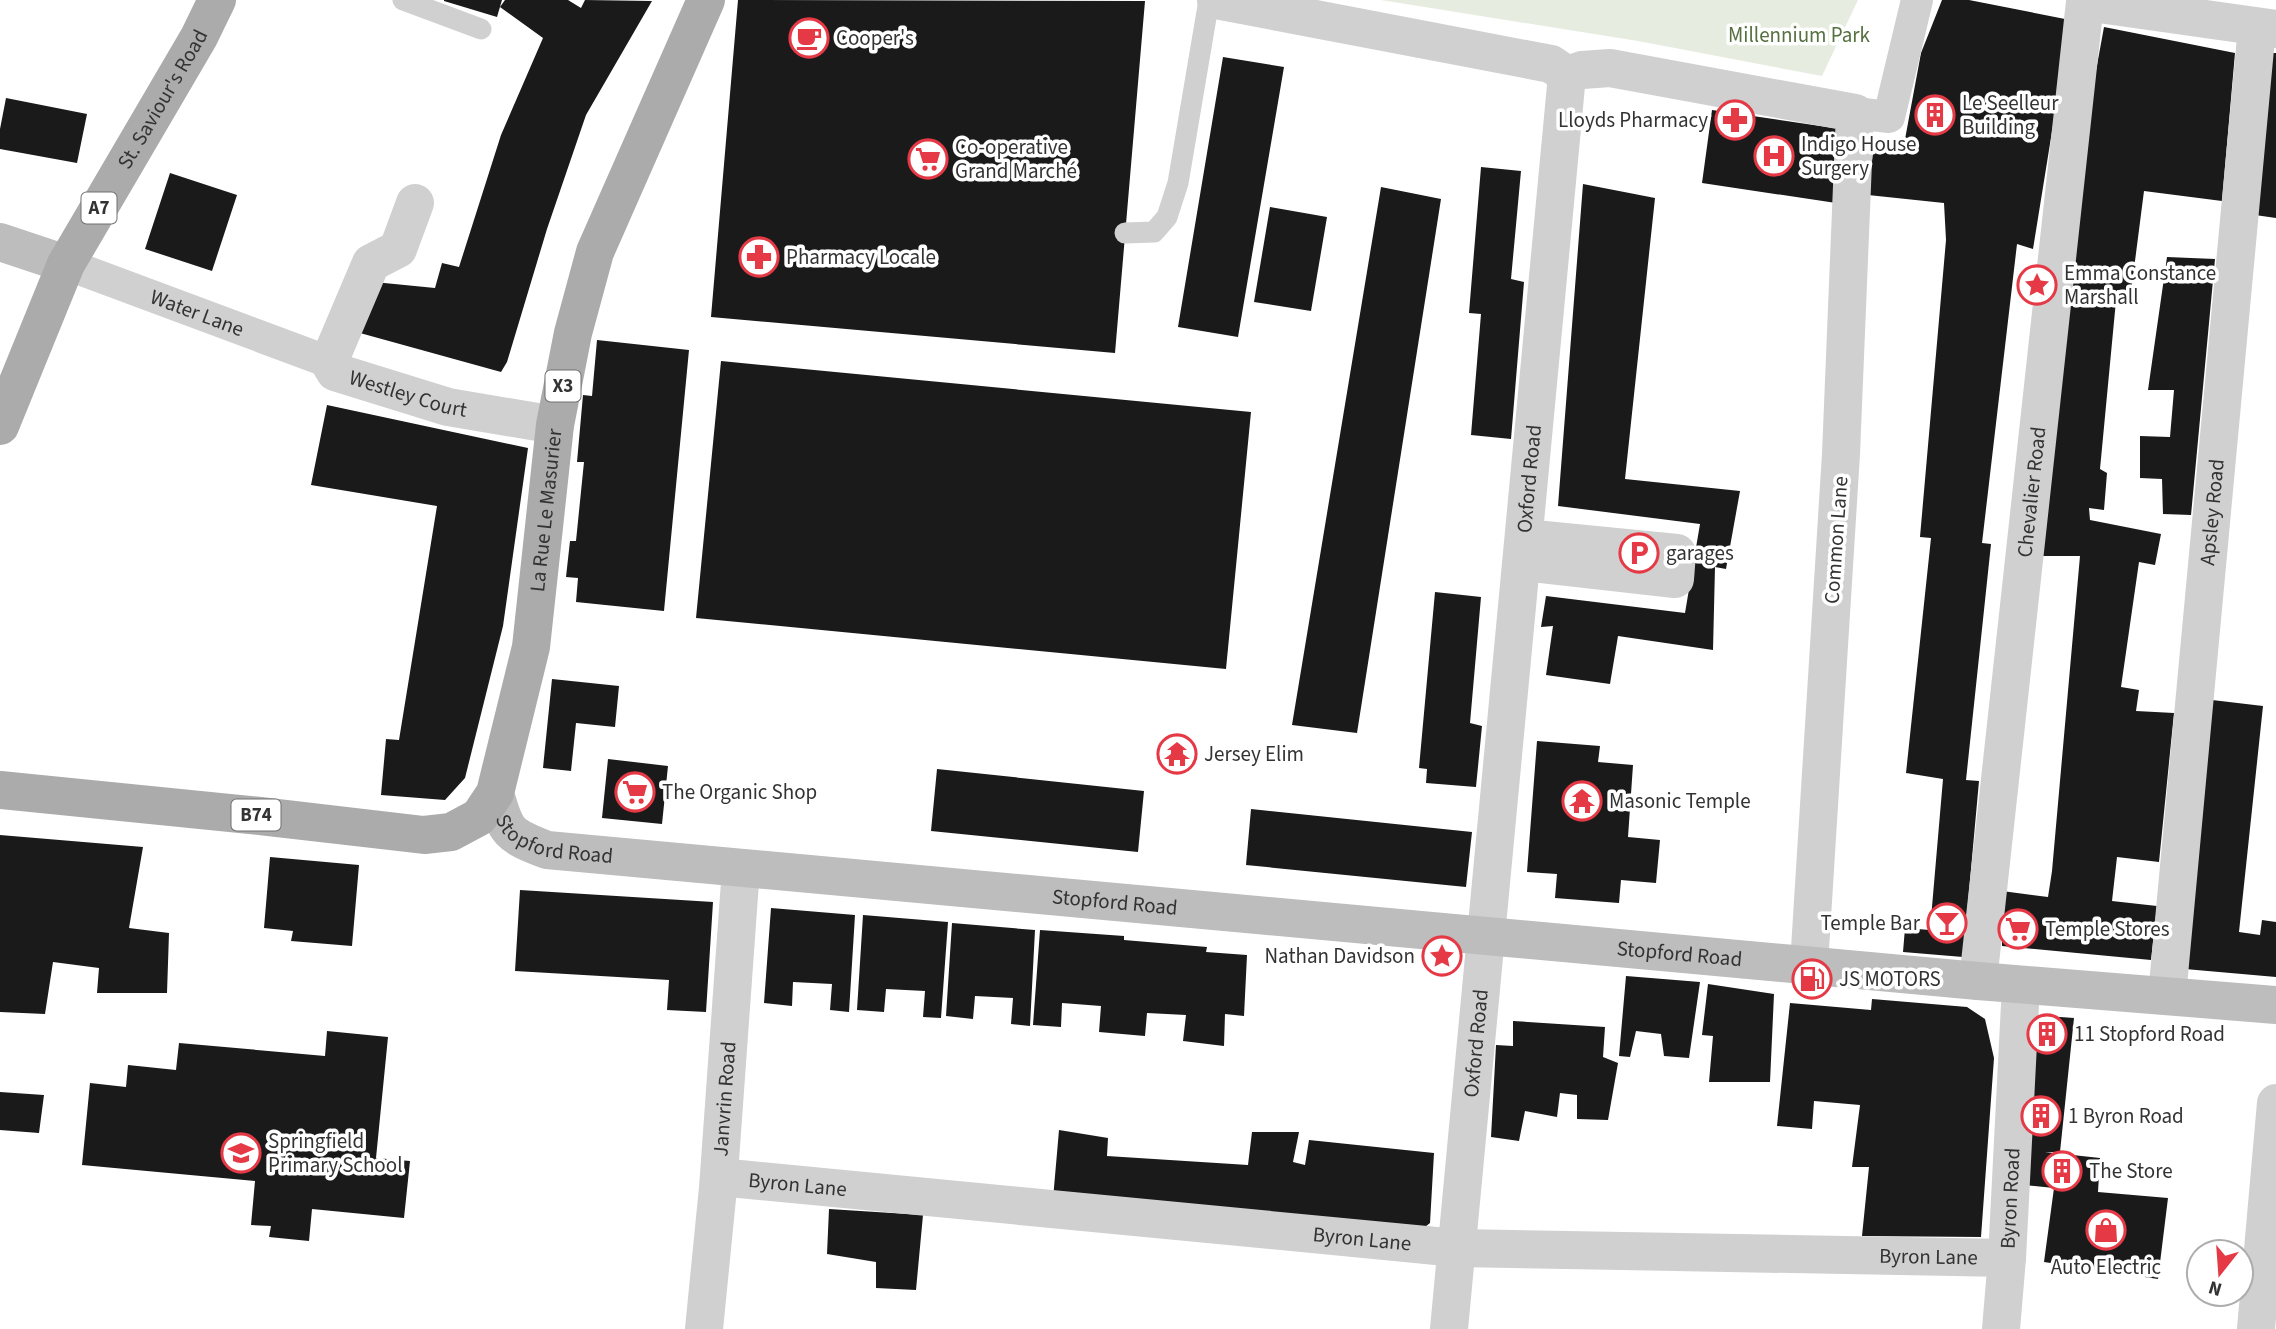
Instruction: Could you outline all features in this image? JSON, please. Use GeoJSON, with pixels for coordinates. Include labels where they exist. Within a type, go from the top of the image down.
{"type":"FeatureCollection","features":[{"type":"Feature","properties":{"kind":"main road","name":"St. Saviour's Road"},"geometry":{"type":"LineString","coordinates":[[0,426],[66,264],[199,37],[217,0]]}},
{"type":"Feature","properties":{"kind":"main road","name":"La Rue Le Masurier"},"geometry":{"type":"LineString","coordinates":[[495,793],[531,647],[555,425],[573,333],[595,252],[706,0]]}},
{"type":"Feature","properties":{"kind":"main road"},"geometry":{"type":"LineString","coordinates":[[0,242],[66,264]]}},
{"type":"Feature","properties":{"kind":"main road","name":"Stopford Road"},"geometry":{"type":"LineString","coordinates":[[0,790],[424,835],[451,831],[479,817],[495,793]]}},
{"type":"Feature","properties":{"kind":"main road","name":"Stopford Road"},"geometry":{"type":"LineString","coordinates":[[495,793],[503,823],[520,840],[547,850],[2021,985],[2276,1005]]}},
{"type":"Feature","properties":{"kind":"street"},"geometry":{"type":"LineString","coordinates":[[1216,0],[1551,64],[1567,75],[1582,70],[1610,68],[1854,113],[1889,117],[1917,0]]}},
{"type":"Feature","properties":{"kind":"street"},"geometry":{"type":"LineString","coordinates":[[2079,1],[2266,28]]}},
{"type":"Feature","properties":{"kind":"street","name":"Chevalier Road"},"geometry":{"type":"LineString","coordinates":[[1978,981],[2079,1]]}},
{"type":"Feature","properties":{"kind":"street","name":"Apsley Road"},"geometry":{"type":"LineString","coordinates":[[2167,996],[2266,28]]}},
{"type":"Feature","properties":{"kind":"street","name":"Oxford Road"},"geometry":{"type":"LineString","coordinates":[[1449,1329],[1567,75]]}},
{"type":"Feature","properties":{"kind":"street","name":"Common Lane"},"geometry":{"type":"LineString","coordinates":[[1808,965],[1841,454],[1854,113]]}},
{"type":"Feature","properties":{"kind":"street","name":"Westley Court"},"geometry":{"type":"LineString","coordinates":[[415,203],[398,248],[370,263],[329,362],[335,372],[448,407],[555,425]]}},
{"type":"Feature","properties":{"kind":"street","name":"Water Lane"},"geometry":{"type":"LineString","coordinates":[[66,264],[329,362]]}},
{"type":"Feature","properties":{"kind":"street","name":"Janvrin Road"},"geometry":{"type":"LineString","coordinates":[[704,1329],[719,1177],[741,868]]}},
{"type":"Feature","properties":{"kind":"street","name":"Byron Road"},"geometry":{"type":"LineString","coordinates":[[2001,1329],[2021,985]]}},
{"type":"Feature","properties":{"kind":"street"},"geometry":{"type":"LineString","coordinates":[[2256,1329],[2276,1102]]}},
{"type":"Feature","properties":{"kind":"street","name":"Byron Lane"},"geometry":{"type":"LineString","coordinates":[[719,1177],[1457,1248],[2007,1258]]}},
{"type":"Feature","properties":{"kind":"lane"},"geometry":{"type":"LineString","coordinates":[[402,0],[481,29]]}},
{"type":"Feature","properties":{"kind":"lane"},"geometry":{"type":"LineString","coordinates":[[1125,233],[1154,232],[1167,217],[1178,183],[1209,0]]}},
{"type":"Feature","properties":{"kind":"green space","name":"Millennium Park"},"geometry":{"type":"Polygon","coordinates":[[[1381,0],[1858,0],[1822,76],[1638,41],[1381,0]]]}},
{"type":"Feature","properties":{"kind":"building"},"geometry":{"type":"Polygon","coordinates":[[[444,0],[502,0],[497,17],[444,1],[444,0]]]}},
{"type":"Feature","properties":{"kind":"building"},"geometry":{"type":"Polygon","coordinates":[[[505,0],[568,0],[581,8],[585,0],[652,1],[586,115],[547,229],[507,362],[501,372],[360,333],[374,282],[435,288],[442,263],[459,267],[501,135],[543,38],[500,7],[505,0]]]}},
{"type":"Feature","properties":{"kind":"building"},"geometry":{"type":"Polygon","coordinates":[[[738,0],[1145,1],[1115,353],[711,317],[738,0]]]}},
{"type":"Feature","properties":{"kind":"building"},"geometry":{"type":"Polygon","coordinates":[[[1942,0],[1969,0],[2070,20],[2033,249],[2017,244],[1982,543],[1991,544],[1966,780],[1979,781],[1963,957],[1903,952],[1905,928],[1930,930],[1943,779],[1906,773],[1931,538],[1920,537],[1946,240],[1944,203],[1868,195],[1874,144],[1903,150],[1921,53],[1942,0]]]}},
{"type":"Feature","properties":{"kind":"building"},"geometry":{"type":"Polygon","coordinates":[[[2104,27],[2235,53],[2222,201],[2144,191],[2131,292],[2117,290],[2100,469],[2107,473],[2104,510],[2089,508],[2090,520],[2161,534],[2155,565],[2139,562],[2121,687],[2139,690],[2136,711],[2174,713],[2159,862],[2117,857],[2112,901],[2157,906],[2151,960],[2002,946],[2002,891],[2048,897],[2052,871],[2080,556],[2040,556],[2087,120],[2104,27]]]}},
{"type":"Feature","properties":{"kind":"building"},"geometry":{"type":"Polygon","coordinates":[[[2271,53],[2276,53],[2276,218],[2255,215],[2271,53]]]}},
{"type":"Feature","properties":{"kind":"building"},"geometry":{"type":"Polygon","coordinates":[[[1223,57],[1284,67],[1238,337],[1178,327],[1223,57]]]}},
{"type":"Feature","properties":{"kind":"building"},"geometry":{"type":"Polygon","coordinates":[[[6,98],[87,114],[77,163],[0,149],[0,129],[6,98]]]}},
{"type":"Feature","properties":{"kind":"building","name":"Indigo House Surgery"},"geometry":{"type":"Polygon","coordinates":[[[1712,110],[1847,130],[1836,203],[1702,183],[1712,110]]]}},
{"type":"Feature","properties":{"kind":"building"},"geometry":{"type":"Polygon","coordinates":[[[1481,167],[1521,171],[1511,279],[1524,282],[1511,439],[1471,435],[1481,314],[1469,313],[1481,167]]]}},
{"type":"Feature","properties":{"kind":"building"},"geometry":{"type":"Polygon","coordinates":[[[170,173],[237,195],[212,271],[145,249],[170,173]]]}},
{"type":"Feature","properties":{"kind":"building"},"geometry":{"type":"Polygon","coordinates":[[[1583,184],[1655,198],[1625,479],[1740,491],[1726,569],[1715,567],[1713,650],[1618,636],[1610,684],[1546,675],[1553,626],[1541,627],[1546,596],[1685,613],[1700,524],[1558,506],[1583,184]]]}},
{"type":"Feature","properties":{"kind":"building"},"geometry":{"type":"Polygon","coordinates":[[[1381,187],[1441,199],[1357,733],[1292,725],[1381,187]]]}},
{"type":"Feature","properties":{"kind":"building"},"geometry":{"type":"Polygon","coordinates":[[[1270,207],[1327,217],[1311,311],[1254,302],[1270,207]]]}},
{"type":"Feature","properties":{"kind":"building"},"geometry":{"type":"Polygon","coordinates":[[[2167,257],[2215,259],[2191,515],[2163,514],[2162,479],[2140,478],[2140,436],[2170,437],[2174,390],[2148,390],[2167,257]]]}},
{"type":"Feature","properties":{"kind":"building"},"geometry":{"type":"Polygon","coordinates":[[[597,340],[689,350],[664,611],[576,602],[578,578],[566,577],[570,541],[576,541],[584,462],[577,462],[583,395],[592,396],[597,340]]]}},
{"type":"Feature","properties":{"kind":"building"},"geometry":{"type":"Polygon","coordinates":[[[721,361],[1251,412],[1226,669],[696,618],[721,361]]]}},
{"type":"Feature","properties":{"kind":"building"},"geometry":{"type":"Polygon","coordinates":[[[327,405],[528,448],[503,626],[465,778],[445,800],[381,795],[386,739],[399,740],[437,506],[311,485],[327,405]]]}},
{"type":"Feature","properties":{"kind":"building"},"geometry":{"type":"Polygon","coordinates":[[[1435,592],[1481,597],[1470,723],[1482,726],[1476,787],[1426,783],[1427,769],[1419,768],[1435,592]]]}},
{"type":"Feature","properties":{"kind":"building"},"geometry":{"type":"Polygon","coordinates":[[[552,679],[619,686],[615,727],[576,723],[571,771],[543,768],[552,679]]]}},
{"type":"Feature","properties":{"kind":"building"},"geometry":{"type":"Polygon","coordinates":[[[2212,700],[2263,706],[2239,932],[2260,935],[2262,920],[2276,922],[2276,977],[2185,969],[2212,700]]]}},
{"type":"Feature","properties":{"kind":"building","name":"Masonic Temple"},"geometry":{"type":"Polygon","coordinates":[[[1537,741],[1600,746],[1598,762],[1633,765],[1628,837],[1660,840],[1656,883],[1621,880],[1619,903],[1555,898],[1557,874],[1527,872],[1537,741]]]}},
{"type":"Feature","properties":{"kind":"building","name":"The Organic Shop"},"geometry":{"type":"Polygon","coordinates":[[[608,759],[668,766],[662,824],[602,818],[608,759]]]}},
{"type":"Feature","properties":{"kind":"building"},"geometry":{"type":"Polygon","coordinates":[[[937,769],[1144,791],[1138,852],[931,831],[937,769]]]}},
{"type":"Feature","properties":{"kind":"building"},"geometry":{"type":"Polygon","coordinates":[[[1251,809],[1472,832],[1466,887],[1246,865],[1251,809]]]}},
{"type":"Feature","properties":{"kind":"building"},"geometry":{"type":"Polygon","coordinates":[[[0,835],[143,847],[129,928],[169,933],[167,993],[97,993],[99,968],[53,962],[45,1014],[0,1012],[0,835]]]}},
{"type":"Feature","properties":{"kind":"building"},"geometry":{"type":"Polygon","coordinates":[[[270,857],[359,865],[352,946],[291,941],[293,931],[264,928],[270,857]]]}},
{"type":"Feature","properties":{"kind":"building"},"geometry":{"type":"Polygon","coordinates":[[[520,890],[713,902],[706,1012],[667,1010],[669,980],[515,971],[520,890]]]}},
{"type":"Feature","properties":{"kind":"building"},"geometry":{"type":"Polygon","coordinates":[[[771,908],[855,915],[849,1012],[830,1010],[832,984],[793,982],[792,1006],[764,1003],[771,908]]]}},
{"type":"Feature","properties":{"kind":"building"},"geometry":{"type":"Polygon","coordinates":[[[863,915],[948,922],[941,1018],[923,1017],[925,991],[886,989],[884,1012],[857,1010],[863,915]]]}},
{"type":"Feature","properties":{"kind":"building"},"geometry":{"type":"Polygon","coordinates":[[[952,923],[1035,930],[1030,1026],[1011,1024],[1013,998],[975,996],[973,1019],[946,1016],[952,923]]]}},
{"type":"Feature","properties":{"kind":"building"},"geometry":{"type":"Polygon","coordinates":[[[1040,930],[1124,936],[1124,940],[1207,947],[1206,952],[1247,955],[1244,1016],[1225,1014],[1224,1046],[1183,1041],[1186,1015],[1147,1013],[1145,1036],[1099,1032],[1101,1006],[1062,1003],[1061,1027],[1033,1025],[1040,930]]]}},
{"type":"Feature","properties":{"kind":"building"},"geometry":{"type":"Polygon","coordinates":[[[1626,976],[1700,982],[1689,1058],[1664,1056],[1661,1034],[1636,1031],[1630,1057],[1619,1056],[1626,976]]]}},
{"type":"Feature","properties":{"kind":"building"},"geometry":{"type":"Polygon","coordinates":[[[1708,984],[1774,994],[1770,1082],[1709,1082],[1713,1036],[1702,1035],[1708,984]]]}},
{"type":"Feature","properties":{"kind":"building"},"geometry":{"type":"Polygon","coordinates":[[[1872,999],[1967,1007],[1985,1019],[1994,1058],[1981,1237],[1862,1236],[1869,1167],[1852,1167],[1860,1105],[1814,1101],[1812,1129],[1777,1126],[1790,1003],[1871,1010],[1872,999]]]}},
{"type":"Feature","properties":{"kind":"building"},"geometry":{"type":"Polygon","coordinates":[[[2020,1014],[2074,1018],[2060,1152],[2045,1152],[2100,1158],[2098,1192],[2168,1198],[2158,1279],[2044,1262],[2054,1188],[2024,1185],[2020,1014]]]}},
{"type":"Feature","properties":{"kind":"building"},"geometry":{"type":"Polygon","coordinates":[[[1513,1021],[1605,1027],[1603,1057],[1618,1063],[1608,1120],[1577,1119],[1577,1095],[1560,1093],[1557,1117],[1525,1111],[1519,1141],[1491,1137],[1496,1045],[1513,1046],[1513,1021]]]}},
{"type":"Feature","properties":{"kind":"building"},"geometry":{"type":"Polygon","coordinates":[[[327,1031],[388,1037],[376,1158],[410,1161],[404,1218],[312,1209],[309,1241],[269,1237],[271,1226],[251,1225],[255,1181],[82,1165],[90,1083],[126,1087],[128,1065],[176,1070],[179,1043],[325,1056],[327,1031]]]}},
{"type":"Feature","properties":{"kind":"building"},"geometry":{"type":"Polygon","coordinates":[[[0,1092],[44,1095],[39,1133],[0,1130],[0,1092]]]}},
{"type":"Feature","properties":{"kind":"building"},"geometry":{"type":"Polygon","coordinates":[[[1059,1130],[1108,1138],[1107,1156],[1248,1165],[1252,1132],[1299,1132],[1293,1162],[1305,1165],[1309,1140],[1434,1153],[1430,1223],[1420,1231],[1053,1199],[1059,1130]]]}},
{"type":"Feature","properties":{"kind":"building"},"geometry":{"type":"Polygon","coordinates":[[[829,1209],[923,1215],[916,1290],[876,1288],[876,1262],[827,1254],[829,1209]]]}},
{"type":"Feature","properties":{"kind":"place","name":"Cooper's"},"geometry":{"type":"Point","coordinates":[809,38]}},
{"type":"Feature","properties":{"kind":"place","name":"Le Seelleur Building"},"geometry":{"type":"Point","coordinates":[1935,115]}},
{"type":"Feature","properties":{"kind":"place","name":"Lloyds Pharmacy"},"geometry":{"type":"Point","coordinates":[1735,120]}},
{"type":"Feature","properties":{"kind":"place","name":"Indigo House Surgery"},"geometry":{"type":"Point","coordinates":[1774,156]}},
{"type":"Feature","properties":{"kind":"place","name":"Co-operative Grand Marché"},"geometry":{"type":"Point","coordinates":[928,159]}},
{"type":"Feature","properties":{"kind":"place","name":"Pharmacy Locale"},"geometry":{"type":"Point","coordinates":[759,257]}},
{"type":"Feature","properties":{"kind":"place","name":"Emma Constance Marshall"},"geometry":{"type":"Point","coordinates":[2037,285]}},
{"type":"Feature","properties":{"kind":"place","name":"garages"},"geometry":{"type":"Point","coordinates":[1639,553]}},
{"type":"Feature","properties":{"kind":"place","name":"Jersey Elim"},"geometry":{"type":"Point","coordinates":[1177,754]}},
{"type":"Feature","properties":{"kind":"place","name":"The Organic Shop"},"geometry":{"type":"Point","coordinates":[635,792]}},
{"type":"Feature","properties":{"kind":"place","name":"Masonic Temple"},"geometry":{"type":"Point","coordinates":[1582,801]}},
{"type":"Feature","properties":{"kind":"place","name":"Temple Bar"},"geometry":{"type":"Point","coordinates":[1947,923]}},
{"type":"Feature","properties":{"kind":"place","name":"Temple Stores"},"geometry":{"type":"Point","coordinates":[2018,929]}},
{"type":"Feature","properties":{"kind":"place","name":"Nathan Davidson"},"geometry":{"type":"Point","coordinates":[1442,956]}},
{"type":"Feature","properties":{"kind":"place","name":"JS MOTORS"},"geometry":{"type":"Point","coordinates":[1812,979]}},
{"type":"Feature","properties":{"kind":"place","name":"11 Stopford Road"},"geometry":{"type":"Point","coordinates":[2047,1034]}},
{"type":"Feature","properties":{"kind":"place","name":"1 Byron Road"},"geometry":{"type":"Point","coordinates":[2041,1116]}},
{"type":"Feature","properties":{"kind":"place","name":"Springfield Primary School"},"geometry":{"type":"Point","coordinates":[241,1153]}},
{"type":"Feature","properties":{"kind":"place","name":"The Store"},"geometry":{"type":"Point","coordinates":[2062,1171]}},
{"type":"Feature","properties":{"kind":"place","name":"Auto Electric"},"geometry":{"type":"Point","coordinates":[2106,1230]}}]}
